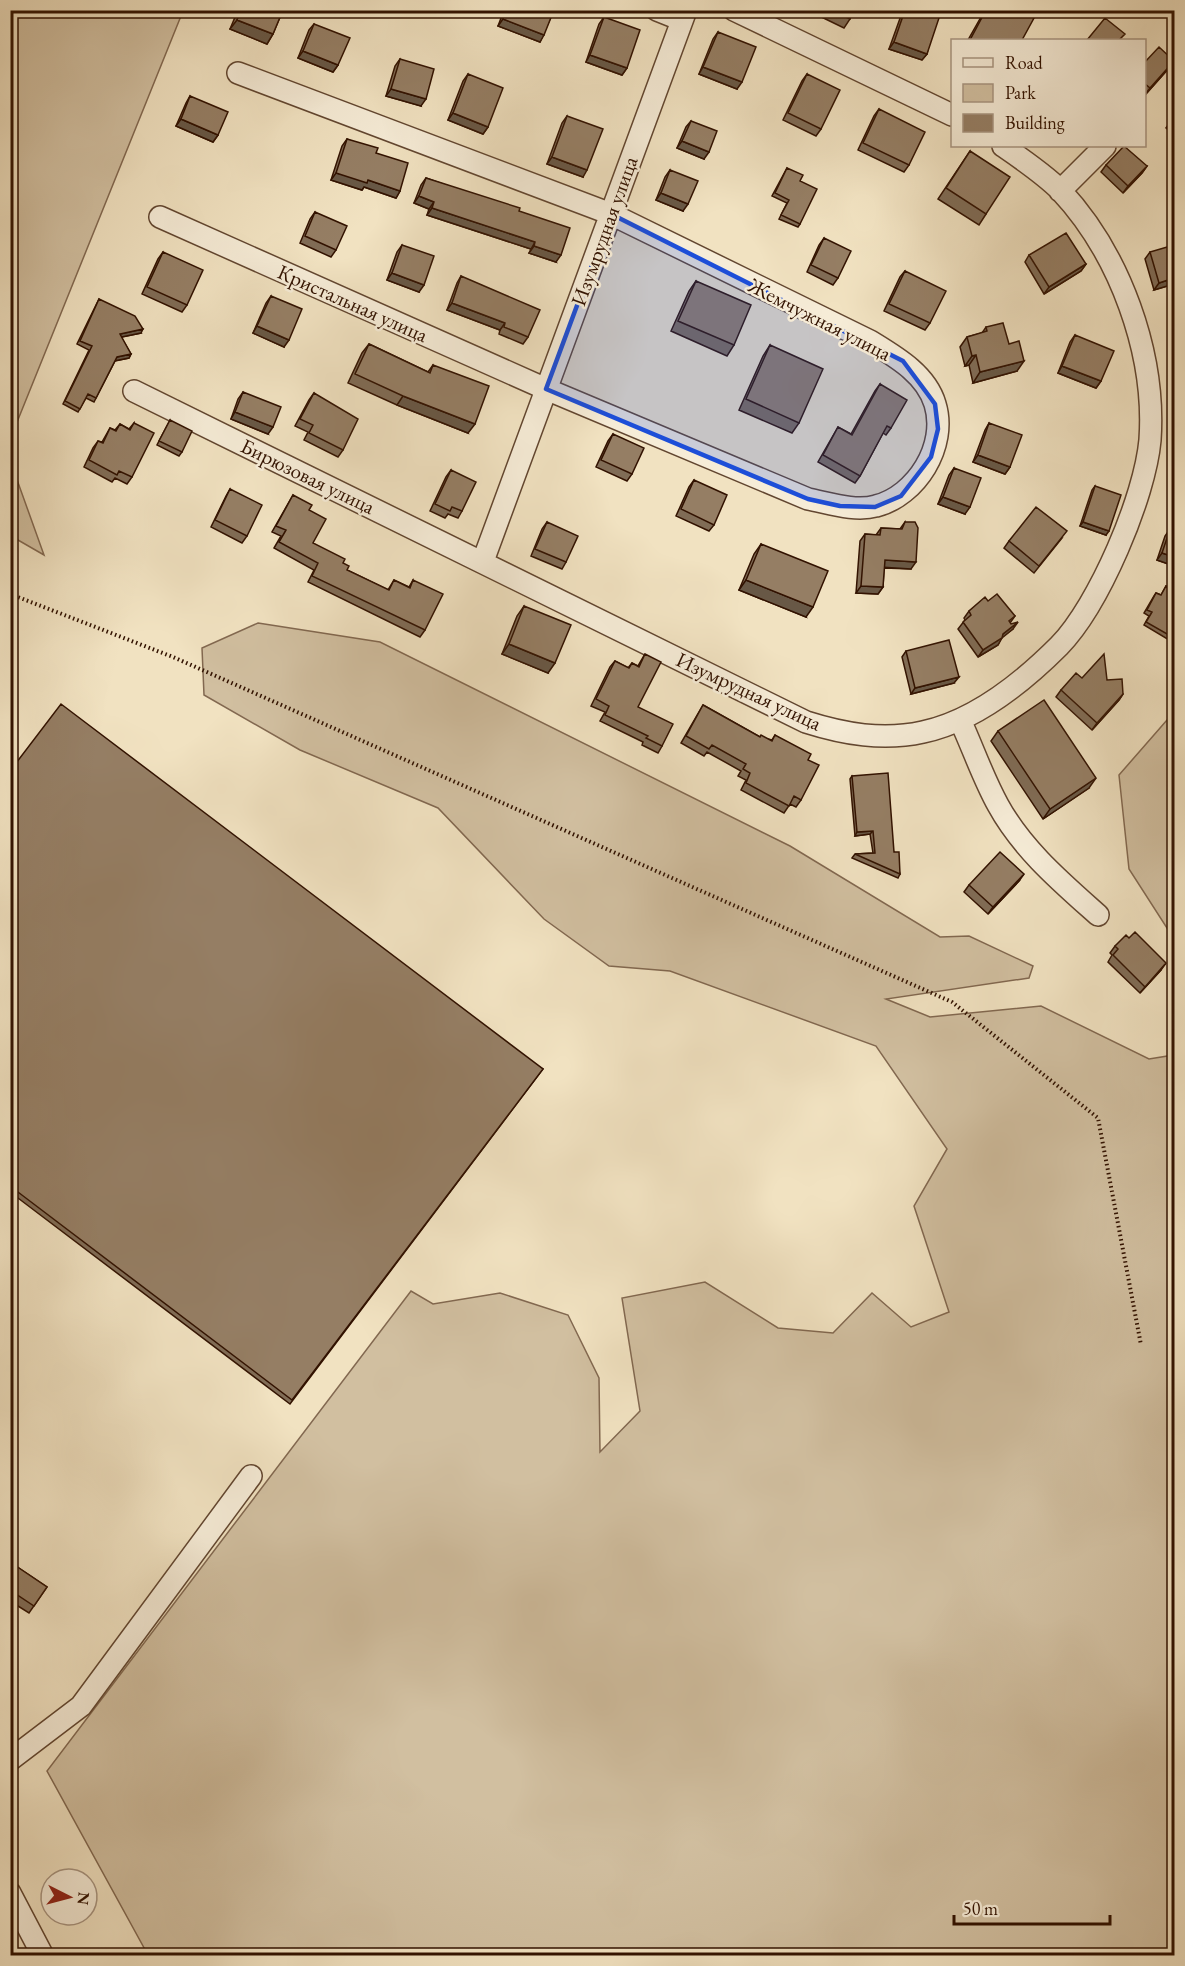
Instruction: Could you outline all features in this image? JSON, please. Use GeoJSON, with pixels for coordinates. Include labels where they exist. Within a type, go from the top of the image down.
{"type":"FeatureCollection","features":[{"type":"Feature","properties":{"kind":"street"},"geometry":{"type":"LineString","coordinates":[[657,10],[684,15]]}},
{"type":"Feature","properties":{"kind":"street"},"geometry":{"type":"LineString","coordinates":[[734,10],[951,115]]}},
{"type":"Feature","properties":{"kind":"street","name":"Изумрудная улица"},"geometry":{"type":"LineString","coordinates":[[684,15],[483,561],[806,722],[843,734],[880,736],[922,732],[960,720],[1002,695],[1060,645],[1086,609],[1118,548],[1137,497],[1150,441],[1149,385],[1140,330],[1117,275],[1096,240],[1060,190],[1004,147]]}},
{"type":"Feature","properties":{"kind":"street","name":"Жемчужная улица"},"geometry":{"type":"LineString","coordinates":[[238,74],[610,214],[860,336],[903,361],[921,379],[935,404],[938,429],[931,457],[918,478],[901,496],[875,507],[840,506],[808,499],[546,389]]}},
{"type":"Feature","properties":{"kind":"street"},"geometry":{"type":"LineString","coordinates":[[1060,190],[1104,147]]}},
{"type":"Feature","properties":{"kind":"street","name":"Кристальная улица"},"geometry":{"type":"LineString","coordinates":[[160,217],[546,389]]}},
{"type":"Feature","properties":{"kind":"street","name":"Бирюзовая улица"},"geometry":{"type":"LineString","coordinates":[[134,391],[483,561]]}},
{"type":"Feature","properties":{"kind":"street"},"geometry":{"type":"LineString","coordinates":[[960,720],[998,805],[1017,835],[1047,869],[1098,915]]}},
{"type":"Feature","properties":{"kind":"street"},"geometry":{"type":"LineString","coordinates":[[10,1760],[81,1706],[251,1476]]}},
{"type":"Feature","properties":{"kind":"street"},"geometry":{"type":"LineString","coordinates":[[10,1893],[43,1956]]}},
{"type":"Feature","properties":{"kind":"path"},"geometry":{"type":"LineString","coordinates":[[10,594],[173,657],[952,1002],[1098,1118],[1141,1345]]}},
{"type":"Feature","properties":{"kind":"highlighted area"},"geometry":{"type":"Polygon","coordinates":[[[611,214],[903,361],[935,404],[938,429],[931,457],[901,496],[875,507],[840,506],[808,499],[546,389],[611,214]]]}},
{"type":"Feature","properties":{"kind":"green space"},"geometry":{"type":"Polygon","coordinates":[[[10,11],[183,11],[11,437],[10,11]]]}},
{"type":"Feature","properties":{"kind":"green space"},"geometry":{"type":"Polygon","coordinates":[[[11,463],[44,555],[11,536],[11,463]]]}},
{"type":"Feature","properties":{"kind":"green space"},"geometry":{"type":"Polygon","coordinates":[[[258,623],[380,642],[790,846],[940,937],[969,936],[1033,966],[1029,978],[886,999],[930,1017],[1041,1006],[1149,1059],[1174,1055],[1174,1955],[148,1955],[47,1771],[411,1291],[433,1304],[500,1293],[568,1315],[599,1378],[600,1452],[640,1411],[622,1298],[705,1282],[778,1328],[833,1333],[872,1293],[911,1327],[949,1312],[914,1206],[947,1149],[876,1046],[670,971],[609,966],[544,919],[438,808],[300,750],[204,695],[202,648],[258,623]]]}},
{"type":"Feature","properties":{"kind":"green space"},"geometry":{"type":"Polygon","coordinates":[[[1174,712],[1174,939],[1129,869],[1119,775],[1174,712]]]}},
{"type":"Feature","properties":{"kind":"building"},"geometry":{"type":"Polygon","coordinates":[[[241,10],[283,10],[273,34],[237,20],[241,10]]]}},
{"type":"Feature","properties":{"kind":"building"},"geometry":{"type":"Polygon","coordinates":[[[506,10],[554,10],[544,35],[503,19],[506,10]]]}},
{"type":"Feature","properties":{"kind":"building"},"geometry":{"type":"Polygon","coordinates":[[[831,10],[854,10],[850,19],[831,10]]]}},
{"type":"Feature","properties":{"kind":"building"},"geometry":{"type":"Polygon","coordinates":[[[905,10],[941,12],[927,54],[894,42],[905,10]]]}},
{"type":"Feature","properties":{"kind":"building"},"geometry":{"type":"Polygon","coordinates":[[[986,10],[1021,10],[1034,18],[1023,39],[971,39],[986,10]]]}},
{"type":"Feature","properties":{"kind":"building"},"geometry":{"type":"Polygon","coordinates":[[[604,17],[640,30],[627,68],[590,55],[604,17]]]}},
{"type":"Feature","properties":{"kind":"building"},"geometry":{"type":"Polygon","coordinates":[[[1105,18],[1125,34],[1120,39],[1088,39],[1105,18]]]}},
{"type":"Feature","properties":{"kind":"building"},"geometry":{"type":"Polygon","coordinates":[[[314,24],[350,38],[338,65],[303,51],[314,24]]]}},
{"type":"Feature","properties":{"kind":"building"},"geometry":{"type":"Polygon","coordinates":[[[718,32],[756,47],[742,82],[703,67],[718,32]]]}},
{"type":"Feature","properties":{"kind":"building"},"geometry":{"type":"Polygon","coordinates":[[[1159,47],[1174,61],[1150,88],[1146,85],[1146,61],[1159,47]]]}},
{"type":"Feature","properties":{"kind":"building"},"geometry":{"type":"Polygon","coordinates":[[[400,59],[434,69],[426,99],[391,89],[400,59]]]}},
{"type":"Feature","properties":{"kind":"building"},"geometry":{"type":"Polygon","coordinates":[[[468,74],[503,88],[488,127],[453,113],[468,74]]]}},
{"type":"Feature","properties":{"kind":"building"},"geometry":{"type":"Polygon","coordinates":[[[807,74],[840,90],[821,129],[788,113],[807,74]]]}},
{"type":"Feature","properties":{"kind":"building"},"geometry":{"type":"Polygon","coordinates":[[[190,96],[228,112],[218,135],[181,119],[190,96]]]}},
{"type":"Feature","properties":{"kind":"building"},"geometry":{"type":"Polygon","coordinates":[[[879,109],[925,132],[909,165],[863,143],[879,109]]]}},
{"type":"Feature","properties":{"kind":"building"},"geometry":{"type":"Polygon","coordinates":[[[567,116],[603,129],[587,170],[552,157],[567,116]]]}},
{"type":"Feature","properties":{"kind":"building"},"geometry":{"type":"Polygon","coordinates":[[[691,121],[717,131],[709,152],[682,141],[691,121]]]}},
{"type":"Feature","properties":{"kind":"building"},"geometry":{"type":"Polygon","coordinates":[[[347,139],[378,148],[376,153],[408,163],[400,191],[368,180],[367,183],[336,173],[347,139]]]}},
{"type":"Feature","properties":{"kind":"building"},"geometry":{"type":"Polygon","coordinates":[[[1125,147],[1147,166],[1128,186],[1106,165],[1125,147]]]}},
{"type":"Feature","properties":{"kind":"building"},"geometry":{"type":"Polygon","coordinates":[[[970,151],[1010,177],[986,214],[946,188],[970,151]]]}},
{"type":"Feature","properties":{"kind":"building"},"geometry":{"type":"Polygon","coordinates":[[[787,168],[803,175],[800,181],[817,189],[800,224],[781,215],[789,200],[775,193],[787,168]]]}},
{"type":"Feature","properties":{"kind":"building"},"geometry":{"type":"Polygon","coordinates":[[[670,170],[698,181],[688,204],[661,193],[670,170]]]}},
{"type":"Feature","properties":{"kind":"building"},"geometry":{"type":"Polygon","coordinates":[[[426,178],[520,208],[519,211],[570,228],[561,255],[534,246],[535,242],[432,208],[434,202],[419,196],[426,178]]]}},
{"type":"Feature","properties":{"kind":"building"},"geometry":{"type":"Polygon","coordinates":[[[315,212],[347,226],[336,250],[305,236],[315,212]]]}},
{"type":"Feature","properties":{"kind":"building"},"geometry":{"type":"Polygon","coordinates":[[[1066,233],[1086,264],[1049,287],[1029,255],[1066,233]]]}},
{"type":"Feature","properties":{"kind":"building"},"geometry":{"type":"Polygon","coordinates":[[[824,238],[851,251],[838,278],[811,265],[824,238]]]}},
{"type":"Feature","properties":{"kind":"building"},"geometry":{"type":"Polygon","coordinates":[[[402,245],[434,256],[424,285],[392,273],[402,245]]]}},
{"type":"Feature","properties":{"kind":"building"},"geometry":{"type":"Polygon","coordinates":[[[1174,245],[1174,278],[1159,283],[1150,252],[1174,245]]]}},
{"type":"Feature","properties":{"kind":"building"},"geometry":{"type":"Polygon","coordinates":[[[163,252],[203,270],[187,305],[147,287],[163,252]]]}},
{"type":"Feature","properties":{"kind":"building"},"geometry":{"type":"Polygon","coordinates":[[[905,271],[946,291],[930,323],[889,304],[905,271]]]}},
{"type":"Feature","properties":{"kind":"building"},"geometry":{"type":"Polygon","coordinates":[[[461,276],[540,310],[528,337],[504,327],[505,323],[452,303],[461,276]]]}},
{"type":"Feature","properties":{"kind":"building"},"geometry":{"type":"Polygon","coordinates":[[[696,281],[751,305],[734,345],[678,321],[696,281]]]}},
{"type":"Feature","properties":{"kind":"building"},"geometry":{"type":"Polygon","coordinates":[[[271,296],[302,309],[289,340],[257,326],[271,296]]]}},
{"type":"Feature","properties":{"kind":"building"},"geometry":{"type":"Polygon","coordinates":[[[99,299],[135,316],[143,329],[120,334],[131,354],[117,357],[96,398],[88,394],[80,409],[65,401],[92,346],[80,341],[99,299]]]}},
{"type":"Feature","properties":{"kind":"building"},"geometry":{"type":"Polygon","coordinates":[[[1003,323],[1009,344],[1019,341],[1024,361],[980,372],[976,355],[972,356],[967,337],[987,331],[986,327],[1003,323]]]}},
{"type":"Feature","properties":{"kind":"building"},"geometry":{"type":"Polygon","coordinates":[[[1075,335],[1114,351],[1101,381],[1062,366],[1075,335]]]}},
{"type":"Feature","properties":{"kind":"building"},"geometry":{"type":"Polygon","coordinates":[[[369,344],[430,373],[433,365],[489,386],[475,424],[403,396],[355,374],[369,344]]]}},
{"type":"Feature","properties":{"kind":"building"},"geometry":{"type":"Polygon","coordinates":[[[770,345],[823,369],[799,423],[746,399],[770,345]]]}},
{"type":"Feature","properties":{"kind":"building"},"geometry":{"type":"Polygon","coordinates":[[[880,384],[907,400],[891,428],[887,426],[860,476],[823,455],[838,427],[852,435],[880,384]]]}},
{"type":"Feature","properties":{"kind":"building"},"geometry":{"type":"Polygon","coordinates":[[[243,392],[281,407],[273,427],[235,412],[243,392]]]}},
{"type":"Feature","properties":{"kind":"building"},"geometry":{"type":"Polygon","coordinates":[[[314,393],[358,419],[343,450],[309,433],[313,425],[300,419],[314,393]]]}},
{"type":"Feature","properties":{"kind":"building"},"geometry":{"type":"Polygon","coordinates":[[[170,420],[192,431],[182,452],[159,441],[170,420]]]}},
{"type":"Feature","properties":{"kind":"building"},"geometry":{"type":"Polygon","coordinates":[[[134,423],[154,433],[132,477],[119,471],[117,475],[89,460],[98,441],[103,443],[110,428],[116,431],[120,424],[130,430],[134,423]]]}},
{"type":"Feature","properties":{"kind":"building"},"geometry":{"type":"Polygon","coordinates":[[[989,423],[1022,435],[1010,467],[978,455],[989,423]]]}},
{"type":"Feature","properties":{"kind":"building"},"geometry":{"type":"Polygon","coordinates":[[[613,434],[644,448],[632,474],[601,460],[613,434]]]}},
{"type":"Feature","properties":{"kind":"building"},"geometry":{"type":"Polygon","coordinates":[[[954,468],[981,478],[970,507],[943,497],[954,468]]]}},
{"type":"Feature","properties":{"kind":"building"},"geometry":{"type":"Polygon","coordinates":[[[451,470],[476,482],[462,511],[452,507],[450,511],[435,504],[451,470]]]}},
{"type":"Feature","properties":{"kind":"building"},"geometry":{"type":"Polygon","coordinates":[[[694,480],[727,495],[714,525],[681,509],[694,480]]]}},
{"type":"Feature","properties":{"kind":"building"},"geometry":{"type":"Polygon","coordinates":[[[1095,486],[1121,495],[1109,531],[1083,522],[1095,486]]]}},
{"type":"Feature","properties":{"kind":"building"},"geometry":{"type":"Polygon","coordinates":[[[230,489],[262,505],[247,536],[215,520],[230,489]]]}},
{"type":"Feature","properties":{"kind":"building"},"geometry":{"type":"Polygon","coordinates":[[[293,495],[312,505],[309,510],[326,519],[313,543],[345,559],[343,563],[349,566],[347,570],[389,590],[394,580],[410,588],[413,580],[443,594],[425,630],[312,576],[318,563],[279,542],[286,530],[276,526],[293,495]]]}},
{"type":"Feature","properties":{"kind":"building"},"geometry":{"type":"Polygon","coordinates":[[[1036,507],[1067,531],[1039,566],[1009,541],[1036,507]]]}},
{"type":"Feature","properties":{"kind":"building"},"geometry":{"type":"Polygon","coordinates":[[[547,522],[578,536],[566,562],[535,549],[547,522]]]}},
{"type":"Feature","properties":{"kind":"building"},"geometry":{"type":"Polygon","coordinates":[[[905,522],[915,522],[918,528],[916,562],[885,560],[883,587],[861,586],[865,534],[880,535],[881,528],[902,529],[905,522]]]}},
{"type":"Feature","properties":{"kind":"building"},"geometry":{"type":"Polygon","coordinates":[[[1170,529],[1174,531],[1174,557],[1162,553],[1170,529]]]}},
{"type":"Feature","properties":{"kind":"building"},"geometry":{"type":"Polygon","coordinates":[[[761,544],[828,571],[813,607],[746,580],[761,544]]]}},
{"type":"Feature","properties":{"kind":"building"},"geometry":{"type":"Polygon","coordinates":[[[1166,586],[1174,590],[1174,638],[1146,622],[1152,612],[1147,610],[1156,593],[1161,595],[1166,586]]]}},
{"type":"Feature","properties":{"kind":"building"},"geometry":{"type":"Polygon","coordinates":[[[997,594],[1015,616],[1009,621],[1011,624],[1018,622],[1003,634],[1002,638],[983,650],[963,622],[971,615],[969,611],[985,597],[988,601],[997,594]]]}},
{"type":"Feature","properties":{"kind":"building"},"geometry":{"type":"Polygon","coordinates":[[[524,606],[571,625],[555,663],[509,644],[524,606]]]}},
{"type":"Feature","properties":{"kind":"building"},"geometry":{"type":"Polygon","coordinates":[[[949,640],[959,677],[915,688],[906,651],[949,640]]]}},
{"type":"Feature","properties":{"kind":"building"},"geometry":{"type":"Polygon","coordinates":[[[645,654],[661,662],[638,707],[673,724],[662,746],[646,738],[648,736],[605,715],[609,706],[596,699],[615,661],[629,668],[632,663],[639,667],[645,654]]]}},
{"type":"Feature","properties":{"kind":"building"},"geometry":{"type":"Polygon","coordinates":[[[1104,654],[1107,680],[1122,679],[1123,694],[1097,723],[1061,690],[1076,673],[1082,678],[1104,654]]]}},
{"type":"Feature","properties":{"kind":"building"},"geometry":{"type":"Polygon","coordinates":[[[1044,700],[1096,778],[1050,809],[998,731],[1044,700]]]}},
{"type":"Feature","properties":{"kind":"building"},"geometry":{"type":"Polygon","coordinates":[[[61,704],[543,1069],[292,1400],[10,1186],[10,771],[61,704]]]}},
{"type":"Feature","properties":{"kind":"building"},"geometry":{"type":"Polygon","coordinates":[[[703,705],[760,737],[761,735],[772,741],[775,735],[811,754],[808,760],[819,765],[801,800],[794,796],[789,806],[746,783],[750,773],[743,769],[746,764],[712,745],[709,749],[686,736],[703,705]]]}},
{"type":"Feature","properties":{"kind":"building"},"geometry":{"type":"Polygon","coordinates":[[[888,773],[894,852],[899,852],[900,874],[855,854],[875,853],[873,831],[857,832],[852,776],[888,773]]]}},
{"type":"Feature","properties":{"kind":"building"},"geometry":{"type":"Polygon","coordinates":[[[1000,852],[1024,874],[993,907],[969,885],[1000,852]]]}},
{"type":"Feature","properties":{"kind":"building"},"geometry":{"type":"Polygon","coordinates":[[[1135,932],[1166,963],[1145,987],[1113,955],[1118,949],[1115,946],[1126,935],[1129,938],[1135,932]]]}},
{"type":"Feature","properties":{"kind":"building"},"geometry":{"type":"Polygon","coordinates":[[[10,1562],[47,1587],[34,1606],[10,1590],[10,1562]]]}}]}
